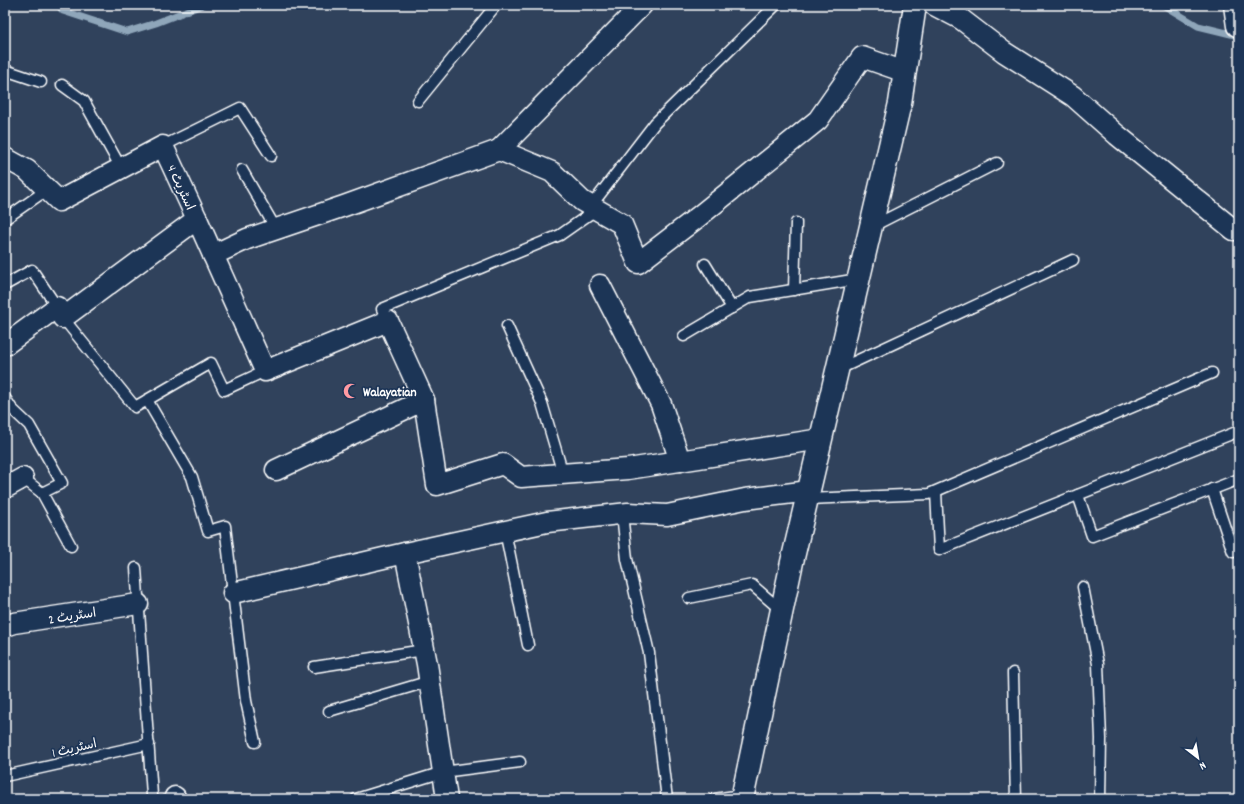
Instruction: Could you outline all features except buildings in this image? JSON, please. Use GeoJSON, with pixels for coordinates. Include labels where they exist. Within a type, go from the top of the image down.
{"type":"FeatureCollection","features":[{"type":"Feature","properties":{"kind":"street"},"geometry":{"type":"LineString","coordinates":[[213,255],[247,239],[499,150],[642,5]]}},
{"type":"Feature","properties":{"kind":"street"},"geometry":{"type":"LineString","coordinates":[[742,797],[808,495],[900,103],[915,5]]}},
{"type":"Feature","properties":{"kind":"street"},"geometry":{"type":"LineString","coordinates":[[934,5],[961,20],[1004,52],[1073,96],[1117,135],[1234,230]]}},
{"type":"Feature","properties":{"kind":"street"},"geometry":{"type":"LineString","coordinates":[[1234,5],[1237,26]]}},
{"type":"Feature","properties":{"kind":"street"},"geometry":{"type":"LineString","coordinates":[[499,150],[552,172],[582,201],[622,224],[638,263],[698,217],[818,120],[862,57],[905,72]]}},
{"type":"Feature","properties":{"kind":"street"},"geometry":{"type":"LineString","coordinates":[[5,158],[27,170],[59,201],[163,146]]}},
{"type":"Feature","properties":{"kind":"street","name":"اسٹریٹ 4"},"geometry":{"type":"LineString","coordinates":[[5,345],[60,312],[197,219],[163,146]]}},
{"type":"Feature","properties":{"kind":"street"},"geometry":{"type":"LineString","coordinates":[[197,219],[265,372],[388,321],[424,400],[437,485],[503,464],[521,477],[628,469],[821,439]]}},
{"type":"Feature","properties":{"kind":"street"},"geometry":{"type":"LineString","coordinates":[[600,285],[661,404],[680,461]]}},
{"type":"Feature","properties":{"kind":"street"},"geometry":{"type":"LineString","coordinates":[[276,470],[424,400]]}},
{"type":"Feature","properties":{"kind":"street"},"geometry":{"type":"LineString","coordinates":[[5,488],[23,478]]}},
{"type":"Feature","properties":{"kind":"street"},"geometry":{"type":"LineString","coordinates":[[233,593],[547,522],[628,513],[667,515],[745,499],[808,495]]}},
{"type":"Feature","properties":{"kind":"street"},"geometry":{"type":"LineString","coordinates":[[405,553],[430,681],[447,799]]}},
{"type":"Feature","properties":{"kind":"street","name":"اسٹریٹ 2"},"geometry":{"type":"LineString","coordinates":[[5,626],[138,604]]}},
{"type":"Feature","properties":{"kind":"lane"},"geometry":{"type":"LineString","coordinates":[[418,101],[495,5]]}},
{"type":"Feature","properties":{"kind":"lane"},"geometry":{"type":"LineString","coordinates":[[388,321],[382,310],[560,235],[594,207],[656,123],[776,5]]}},
{"type":"Feature","properties":{"kind":"lane"},"geometry":{"type":"LineString","coordinates":[[5,70],[41,82]]}},
{"type":"Feature","properties":{"kind":"lane"},"geometry":{"type":"LineString","coordinates":[[62,85],[84,100],[121,168]]}},
{"type":"Feature","properties":{"kind":"lane"},"geometry":{"type":"LineString","coordinates":[[163,146],[240,108],[271,156]]}},
{"type":"Feature","properties":{"kind":"lane"},"geometry":{"type":"LineString","coordinates":[[871,227],[996,163]]}},
{"type":"Feature","properties":{"kind":"lane"},"geometry":{"type":"LineString","coordinates":[[242,170],[276,229]]}},
{"type":"Feature","properties":{"kind":"lane"},"geometry":{"type":"LineString","coordinates":[[5,219],[48,189]]}},
{"type":"Feature","properties":{"kind":"lane"},"geometry":{"type":"LineString","coordinates":[[794,290],[796,223]]}},
{"type":"Feature","properties":{"kind":"lane"},"geometry":{"type":"LineString","coordinates":[[837,370],[1073,260]]}},
{"type":"Feature","properties":{"kind":"lane"},"geometry":{"type":"LineString","coordinates":[[705,264],[732,308]]}},
{"type":"Feature","properties":{"kind":"lane"},"geometry":{"type":"LineString","coordinates":[[5,285],[32,270],[60,312],[135,407],[211,363],[224,390],[265,372]]}},
{"type":"Feature","properties":{"kind":"lane"},"geometry":{"type":"LineString","coordinates":[[684,336],[750,297],[858,279]]}},
{"type":"Feature","properties":{"kind":"lane"},"geometry":{"type":"LineString","coordinates":[[507,326],[542,403],[563,474]]}},
{"type":"Feature","properties":{"kind":"lane"},"geometry":{"type":"LineString","coordinates":[[808,495],[929,494],[936,492],[1212,373]]}},
{"type":"Feature","properties":{"kind":"lane"},"geometry":{"type":"LineString","coordinates":[[5,398],[12,408],[29,425],[62,483],[42,493]]}},
{"type":"Feature","properties":{"kind":"lane"},"geometry":{"type":"LineString","coordinates":[[147,400],[192,477],[208,531],[225,526],[246,701],[255,742]]}},
{"type":"Feature","properties":{"kind":"lane"},"geometry":{"type":"LineString","coordinates":[[936,492],[939,550],[1239,431]]}},
{"type":"Feature","properties":{"kind":"lane"},"geometry":{"type":"LineString","coordinates":[[23,478],[42,493],[71,546]]}},
{"type":"Feature","properties":{"kind":"lane"},"geometry":{"type":"LineString","coordinates":[[1078,495],[1092,536],[1239,478]]}},
{"type":"Feature","properties":{"kind":"lane"},"geometry":{"type":"LineString","coordinates":[[1212,489],[1233,552],[1239,549]]}},
{"type":"Feature","properties":{"kind":"lane"},"geometry":{"type":"LineString","coordinates":[[622,514],[627,559],[649,653],[667,799]]}},
{"type":"Feature","properties":{"kind":"lane"},"geometry":{"type":"LineString","coordinates":[[505,531],[528,645]]}},
{"type":"Feature","properties":{"kind":"lane"},"geometry":{"type":"LineString","coordinates":[[136,568],[152,795]]}},
{"type":"Feature","properties":{"kind":"lane"},"geometry":{"type":"LineString","coordinates":[[689,598],[752,586],[782,611]]}},
{"type":"Feature","properties":{"kind":"lane"},"geometry":{"type":"LineString","coordinates":[[1084,587],[1098,664],[1101,739],[1100,799]]}},
{"type":"Feature","properties":{"kind":"lane"},"geometry":{"type":"LineString","coordinates":[[314,667],[424,650]]}},
{"type":"Feature","properties":{"kind":"lane"},"geometry":{"type":"LineString","coordinates":[[1013,673],[1016,799]]}},
{"type":"Feature","properties":{"kind":"lane"},"geometry":{"type":"LineString","coordinates":[[329,711],[430,681]]}},
{"type":"Feature","properties":{"kind":"lane","name":"اسٹریٹ 1"},"geometry":{"type":"LineString","coordinates":[[5,776],[149,744]]}},
{"type":"Feature","properties":{"kind":"lane"},"geometry":{"type":"LineString","coordinates":[[356,799],[443,772],[520,762]]}},
{"type":"Feature","properties":{"kind":"lane"},"geometry":{"type":"LineString","coordinates":[[714,799],[742,797]]}},
{"type":"Feature","properties":{"kind":"waterway"},"geometry":{"type":"LineString","coordinates":[[58,5],[63,11],[127,32],[156,23],[202,5]]}},
{"type":"Feature","properties":{"kind":"waterway"},"geometry":{"type":"LineString","coordinates":[[1163,5],[1198,26],[1239,36]]}},
{"type":"Feature","properties":{"kind":"place","name":"Walayatian"},"geometry":{"type":"Point","coordinates":[351,391]}}]}
